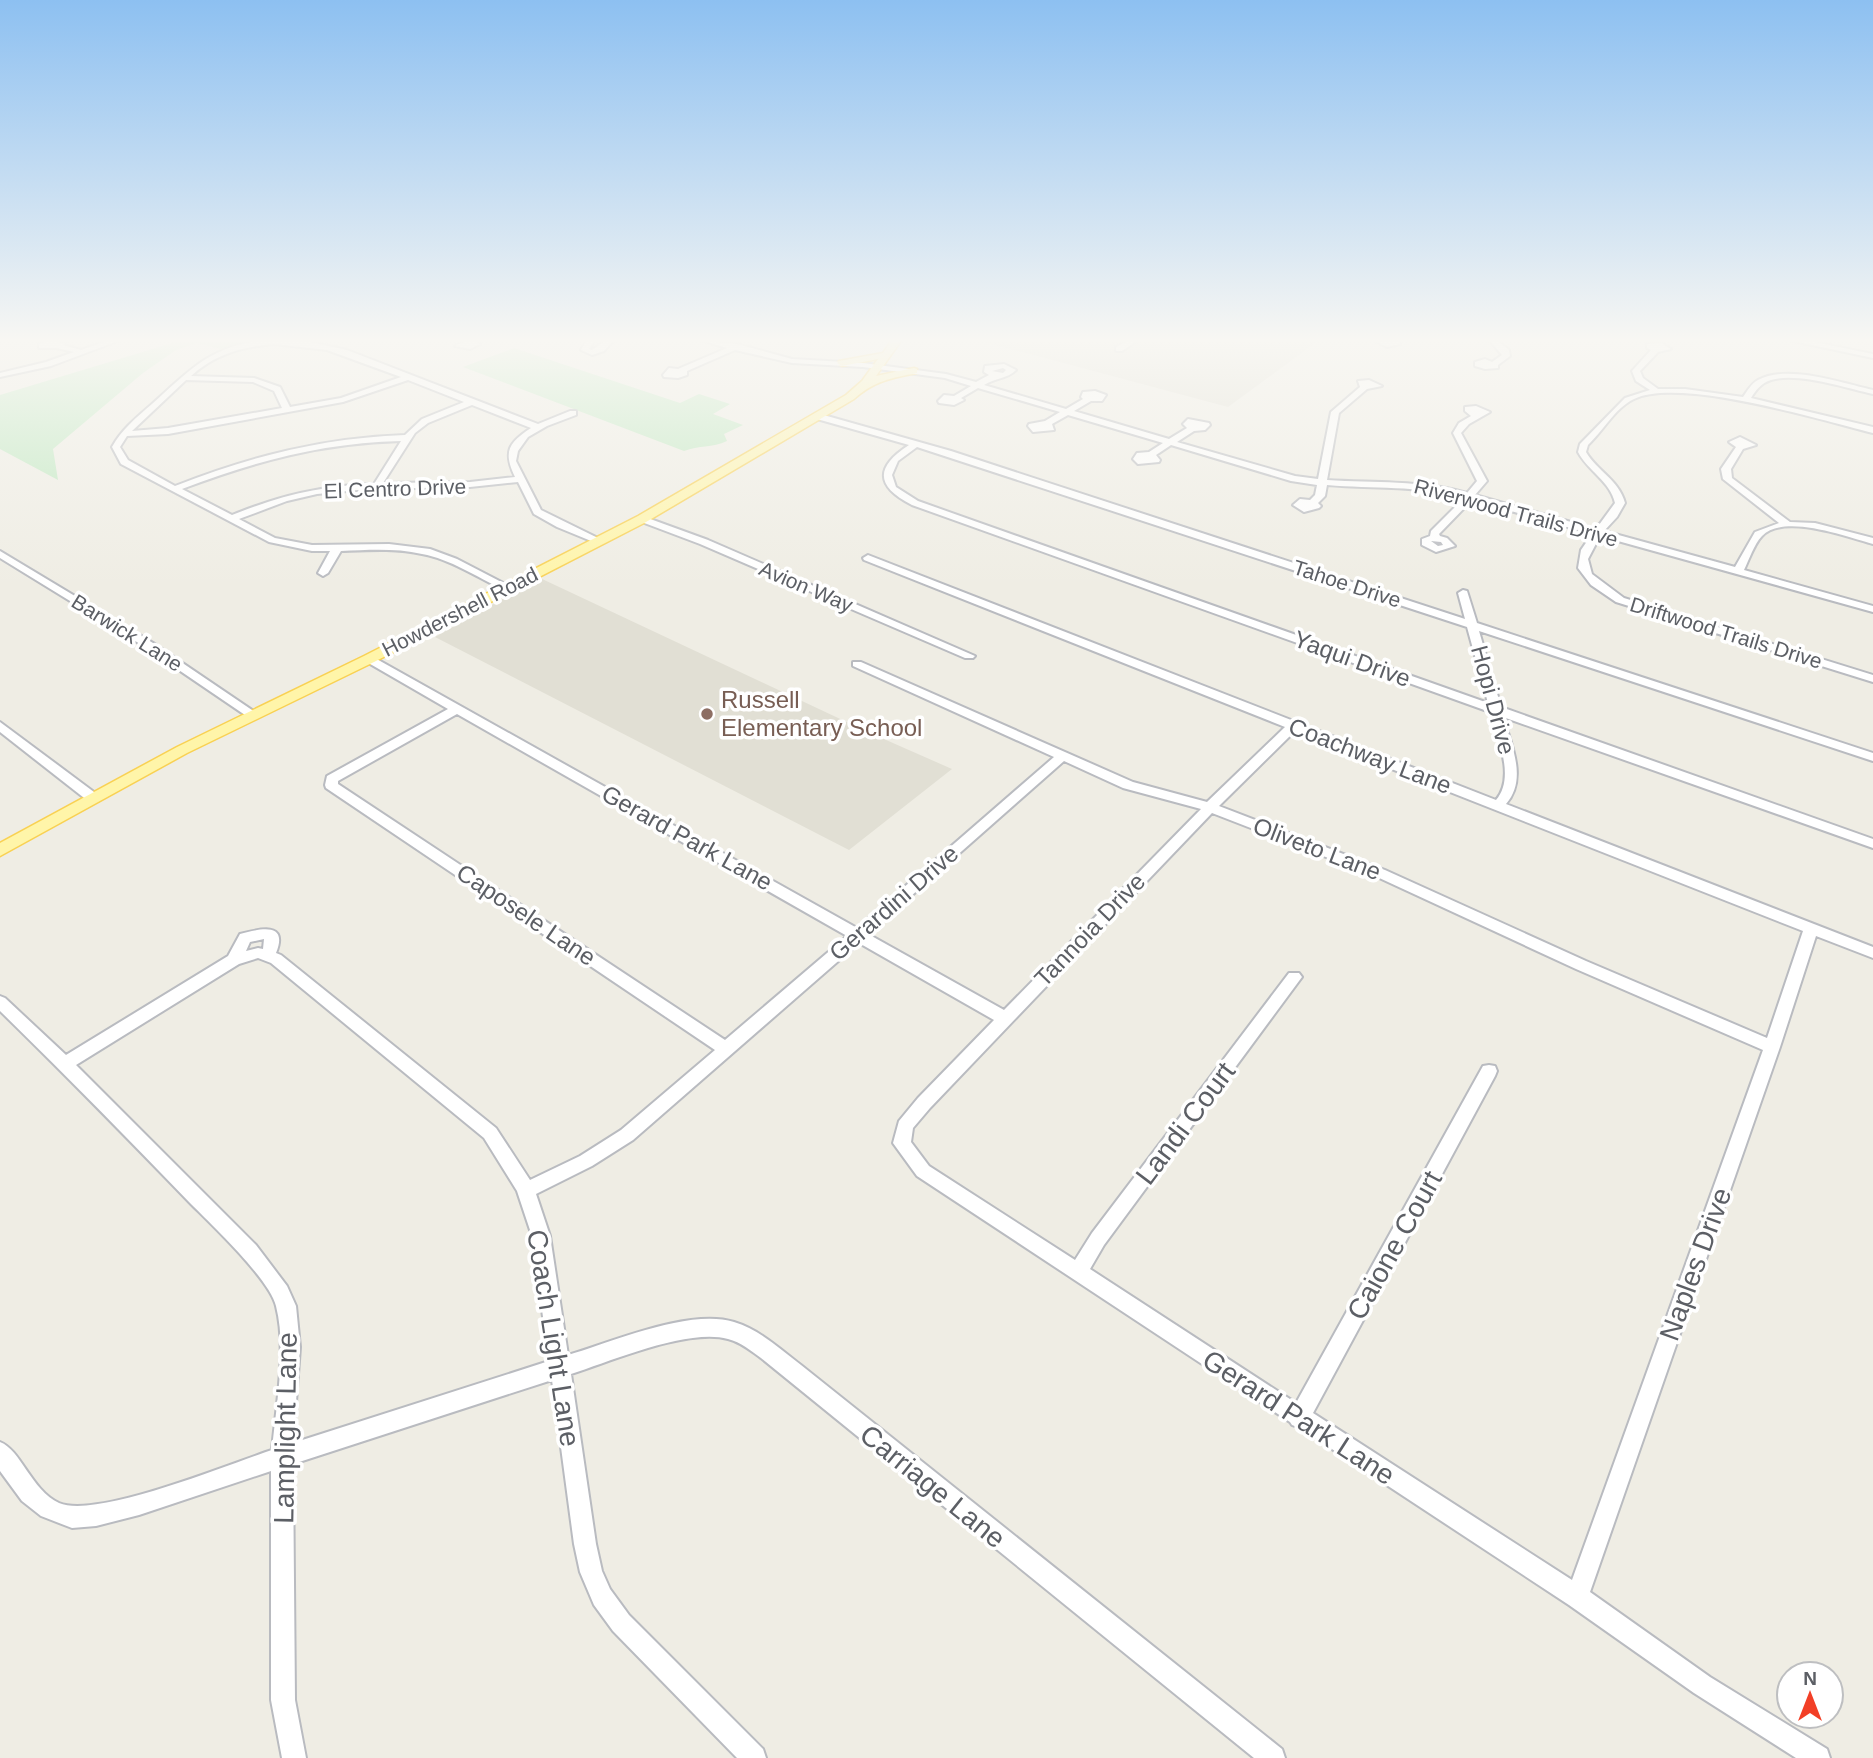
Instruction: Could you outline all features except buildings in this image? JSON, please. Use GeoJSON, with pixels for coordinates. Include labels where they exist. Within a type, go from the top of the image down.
{"type":"FeatureCollection","features":[{"type":"Feature","properties":{"kind":"main road","name":"Howdershell Road"},"geometry":{"type":"LineString","coordinates":[[0,850],[252,714],[369,659],[642,519],[809,423]]}},
{"type":"Feature","properties":{"kind":"street"},"geometry":{"type":"LineString","coordinates":[[135,423],[124,433],[116,451],[124,462],[281,543],[301,547],[389,547],[426,551],[506,587]]}},
{"type":"Feature","properties":{"kind":"street"},"geometry":{"type":"LineString","coordinates":[[124,433],[168,431],[213,423]]}},
{"type":"Feature","properties":{"kind":"street"},"geometry":{"type":"LineString","coordinates":[[376,488],[408,438],[423,423]]}},
{"type":"Feature","properties":{"kind":"street"},"geometry":{"type":"LineString","coordinates":[[526,423],[539,428]]}},
{"type":"Feature","properties":{"kind":"street"},"geometry":{"type":"LineString","coordinates":[[550,423],[524,437],[512,453],[520,479],[537,512],[599,541]]}},
{"type":"Feature","properties":{"kind":"street","name":"Tahoe Drive"},"geometry":{"type":"LineString","coordinates":[[841,423],[916,444],[1873,757]]}},
{"type":"Feature","properties":{"kind":"street","name":"Riverwood Trails Drive"},"geometry":{"type":"LineString","coordinates":[[1104,423],[1294,479],[1321,483],[1414,484],[1469,497],[1873,608]]}},
{"type":"Feature","properties":{"kind":"street"},"geometry":{"type":"LineString","coordinates":[[1313,503],[1318,500],[1333,423]]}},
{"type":"Feature","properties":{"kind":"street"},"geometry":{"type":"LineString","coordinates":[[1435,538],[1434,533],[1482,481],[1457,433],[1464,423]]}},
{"type":"Feature","properties":{"kind":"street","name":"Driftwood Trails Drive"},"geometry":{"type":"LineString","coordinates":[[1604,423],[1584,444],[1582,452],[1619,496],[1618,511],[1582,555],[1584,570],[1597,584],[1620,600],[1873,679]]}},
{"type":"Feature","properties":{"kind":"street"},"geometry":{"type":"LineString","coordinates":[[1843,423],[1873,430]]}},
{"type":"Feature","properties":{"kind":"street"},"geometry":{"type":"LineString","coordinates":[[1151,455],[1192,428]]}},
{"type":"Feature","properties":{"kind":"street"},"geometry":{"type":"LineString","coordinates":[[175,489],[258,457],[291,449],[345,440],[408,438]]}},
{"type":"Feature","properties":{"kind":"street","name":"Yaqui Drive"},"geometry":{"type":"LineString","coordinates":[[916,444],[896,457],[886,476],[887,485],[903,498],[1873,844]]}},
{"type":"Feature","properties":{"kind":"street"},"geometry":{"type":"LineString","coordinates":[[1741,446],[1726,469],[1728,479],[1788,525]]}},
{"type":"Feature","properties":{"kind":"street","name":"El Centro Drive"},"geometry":{"type":"LineString","coordinates":[[231,519],[305,493],[467,486],[520,479]]}},
{"type":"Feature","properties":{"kind":"street","name":"Avion Way"},"geometry":{"type":"LineString","coordinates":[[642,519],[704,542],[969,656]]}},
{"type":"Feature","properties":{"kind":"street"},"geometry":{"type":"LineString","coordinates":[[1738,571],[1758,534],[1788,525],[1829,529],[1873,541]]}},
{"type":"Feature","properties":{"kind":"street"},"geometry":{"type":"LineString","coordinates":[[323,573],[337,548]]}},
{"type":"Feature","properties":{"kind":"street","name":"Barwick Lane"},"geometry":{"type":"LineString","coordinates":[[0,554],[149,645],[252,714]]}},
{"type":"Feature","properties":{"kind":"street","name":"Coachway Lane"},"geometry":{"type":"LineString","coordinates":[[868,558],[1873,953]]}},
{"type":"Feature","properties":{"kind":"street","name":"Hopi Drive"},"geometry":{"type":"LineString","coordinates":[[1463,593],[1512,769],[1506,796],[1498,805]]}},
{"type":"Feature","properties":{"kind":"street","name":"Gerard Park Lane"},"geometry":{"type":"LineString","coordinates":[[369,659],[1004,1018]]}},
{"type":"Feature","properties":{"kind":"street","name":"Oliveto Lane"},"geometry":{"type":"LineString","coordinates":[[857,664],[1128,785],[1210,807],[1380,873],[1581,965],[1772,1047]]}},
{"type":"Feature","properties":{"kind":"street","name":"Caposele Lane"},"geometry":{"type":"LineString","coordinates":[[458,708],[332,779],[331,785],[726,1049]]}},
{"type":"Feature","properties":{"kind":"street"},"geometry":{"type":"LineString","coordinates":[[0,726],[93,798]]}},
{"type":"Feature","properties":{"kind":"street","name":"Tannoia Drive"},"geometry":{"type":"LineString","coordinates":[[902,1143],[905,1126],[917,1110],[1210,807],[1293,726]]}},
{"type":"Feature","properties":{"kind":"street","name":"Gerardini Drive"},"geometry":{"type":"LineString","coordinates":[[526,1191],[586,1161],[627,1135],[1036,782],[1062,756]]}},
{"type":"Feature","properties":{"kind":"street","name":"Naples Drive"},"geometry":{"type":"LineString","coordinates":[[1577,1597],[1772,1047],[1811,929]]}},
{"type":"Feature","properties":{"kind":"street","name":"Coach Light Lane"},"geometry":{"type":"LineString","coordinates":[[65,1064],[234,960],[247,954],[268,954],[361,1026],[490,1133],[515,1169],[526,1191],[541,1236],[585,1544],[602,1597],[621,1623],[754,1758]]}},
{"type":"Feature","properties":{"kind":"street","name":"Landi Court"},"geometry":{"type":"LineString","coordinates":[[1078,1271],[1098,1238],[1294,977]]}},
{"type":"Feature","properties":{"kind":"street","name":"Lamplight Lane"},"geometry":{"type":"LineString","coordinates":[[0,1002],[65,1064],[249,1251],[280,1292],[286,1306],[290,1347],[282,1457],[283,1700],[294,1758]]}},
{"type":"Feature","properties":{"kind":"street","name":"Caione Court"},"geometry":{"type":"LineString","coordinates":[[1299,1419],[1489,1071]]}},
{"type":"Feature","properties":{"kind":"street","name":"Gerard Park Lane"},"geometry":{"type":"LineString","coordinates":[[902,1143],[923,1171],[1299,1419],[1577,1597],[1702,1685],[1818,1758]]}},
{"type":"Feature","properties":{"kind":"street","name":"Carriage Lane"},"geometry":{"type":"LineString","coordinates":[[0,1452],[29,1494],[58,1515],[76,1518],[162,1499],[472,1394],[686,1328],[711,1325],[731,1328],[748,1337],[1273,1758]]}},
{"type":"Feature","properties":{"kind":"shaded area","name":"Russell Elementary School"},"geometry":{"type":"Polygon","coordinates":[[[540,578],[952,769],[849,850],[435,637],[540,578]]]}},
{"type":"Feature","properties":{"kind":"green space"},"geometry":{"type":"Polygon","coordinates":[[[0,423],[84,423],[53,449],[58,480],[0,449],[0,423]]]}},
{"type":"Feature","properties":{"kind":"green space"},"geometry":{"type":"Polygon","coordinates":[[[610,423],[743,425],[724,434],[727,441],[684,451],[610,423]]]}},
{"type":"Feature","properties":{"kind":"place","name":"Russell Elementary School"},"geometry":{"type":"Point","coordinates":[707,714]}}]}
